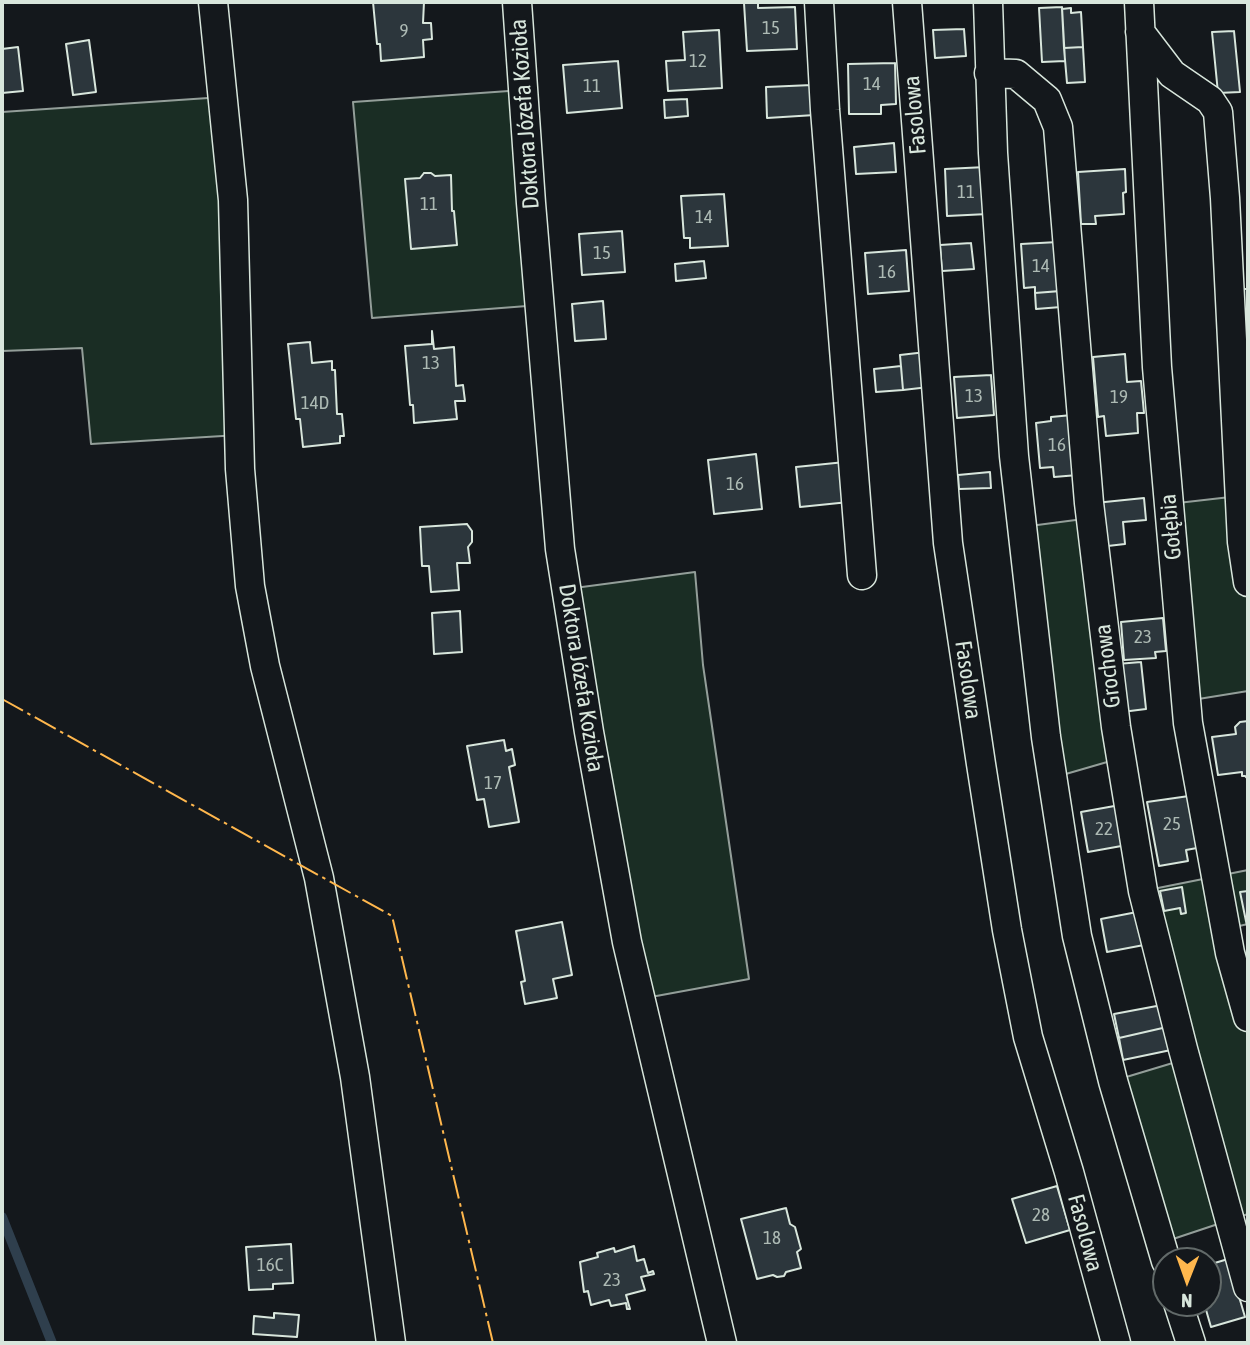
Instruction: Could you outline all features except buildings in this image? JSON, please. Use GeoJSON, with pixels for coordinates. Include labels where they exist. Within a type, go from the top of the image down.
{"type":"FeatureCollection","features":[{"type":"Feature","properties":{"kind":"street"},"geometry":{"type":"LineString","coordinates":[[213,2],[233,200],[240,469],[250,586],[265,666],[319,878],[355,1077],[391,1343]]}},
{"type":"Feature","properties":{"kind":"street","name":"Doktora Józefa Kozioła"},"geometry":{"type":"LineString","coordinates":[[517,2],[560,550],[627,942],[722,1343]]}},
{"type":"Feature","properties":{"kind":"street"},"geometry":{"type":"LineString","coordinates":[[819,2],[862,575]]}},
{"type":"Feature","properties":{"kind":"street","name":"Fasolowa"},"geometry":{"type":"LineString","coordinates":[[907,2],[948,543],[981,764],[1007,930],[1028,1037],[1116,1343]]}},
{"type":"Feature","properties":{"kind":"street"},"geometry":{"type":"LineString","coordinates":[[988,2],[993,167],[1014,456],[1046,737],[1077,936],[1113,1081],[1162,1247]]}},
{"type":"Feature","properties":{"kind":"street","name":"Gołębia"},"geometry":{"type":"LineString","coordinates":[[1139,2],[1157,367],[1188,723],[1230,953],[1248,1017]]}},
{"type":"Feature","properties":{"kind":"street"},"geometry":{"type":"LineString","coordinates":[[1140,32],[1172,74],[1210,100],[1218,112],[1225,198],[1241,542],[1248,582]]}},
{"type":"Feature","properties":{"kind":"street","name":"Grochowa"},"geometry":{"type":"LineString","coordinates":[[989,73],[1016,74],[1048,100],[1058,127],[1090,510],[1115,727],[1143,891],[1248,1287]]}},
{"type":"Feature","properties":{"kind":"street"},"geometry":{"type":"LineString","coordinates":[[1183,1317],[1191,1343]]}},
{"type":"Feature","properties":{"kind":"green space"},"geometry":{"type":"Polygon","coordinates":[[[523,90],[540,305],[372,318],[353,102],[523,90]]]}},
{"type":"Feature","properties":{"kind":"green space"},"geometry":{"type":"Polygon","coordinates":[[[223,97],[239,435],[91,444],[82,348],[2,351],[2,112],[223,97]]]}},
{"type":"Feature","properties":{"kind":"green space"},"geometry":{"type":"Polygon","coordinates":[[[1239,496],[1248,582],[1248,691],[1186,701],[1169,504],[1239,496]]]}},
{"type":"Feature","properties":{"kind":"green space"},"geometry":{"type":"Polygon","coordinates":[[[1091,518],[1121,758],[1052,778],[1022,527],[1091,518]]]}},
{"type":"Feature","properties":{"kind":"green space"},"geometry":{"type":"Polygon","coordinates":[[[695,572],[703,665],[749,979],[640,999],[567,589],[695,572]]]}},
{"type":"Feature","properties":{"kind":"green space"},"geometry":{"type":"Polygon","coordinates":[[[1248,870],[1248,924],[1226,929],[1248,1017],[1248,1214],[1161,1243],[1113,1081],[1186,1059],[1143,891],[1248,870]]]}},
{"type":"Feature","properties":{"kind":"waterway"},"geometry":{"type":"LineString","coordinates":[[2,1217],[52,1343]]}},
{"type":"Feature","properties":{"kind":"power"},"geometry":{"type":"LineString","coordinates":[[2,699],[392,916],[493,1343]]}}]}
